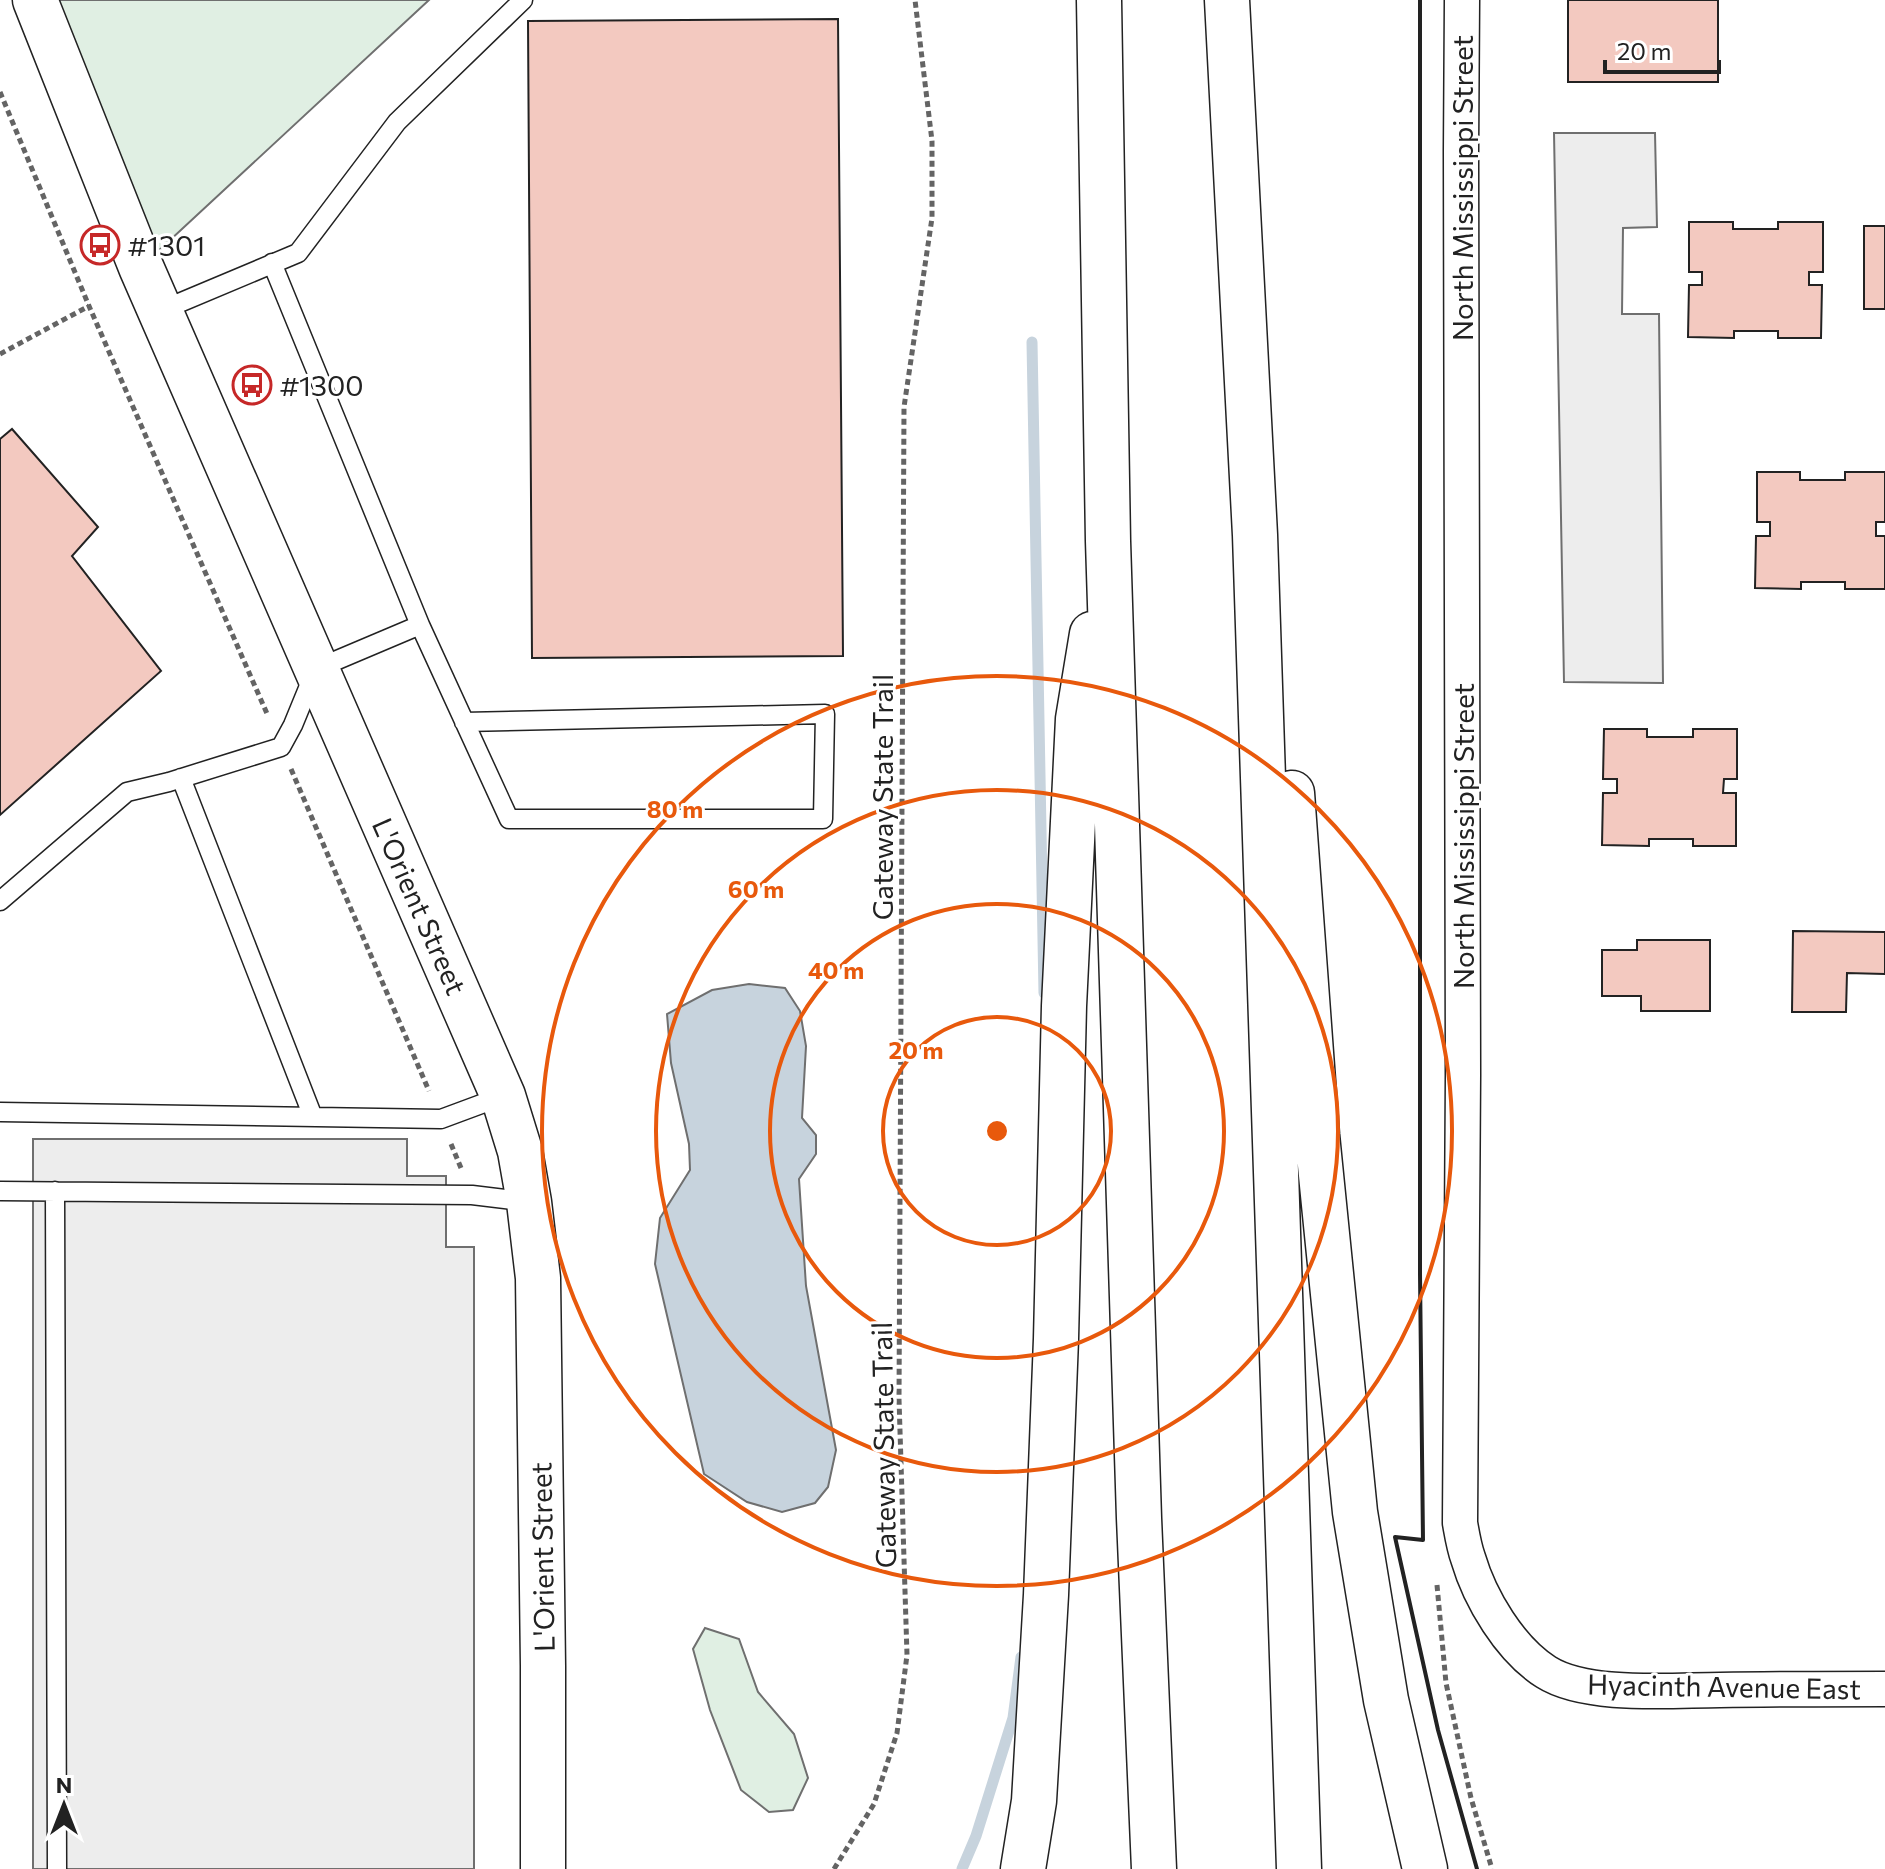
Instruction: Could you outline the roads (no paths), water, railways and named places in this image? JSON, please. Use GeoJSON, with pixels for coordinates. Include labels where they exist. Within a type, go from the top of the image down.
{"type":"FeatureCollection","features":[{"type":"Feature","properties":{"kind":"main road","name":"L'Orient Street"},"geometry":{"type":"LineString","coordinates":[[35,0],[141,267],[503,1096],[520,1151],[538,1278],[543,1869]]}},
{"type":"Feature","properties":{"kind":"main road"},"geometry":{"type":"LineString","coordinates":[[1099,0],[1108,541],[1139,1518],[1154,1869]]}},
{"type":"Feature","properties":{"kind":"main road"},"geometry":{"type":"LineString","coordinates":[[1227,0],[1255,535],[1299,1869]]}},
{"type":"Feature","properties":{"kind":"main road"},"geometry":{"type":"LineString","coordinates":[[1255,535],[1286,710],[1317,1135],[1355,1512],[1386,1700],[1425,1869]]}},
{"type":"Feature","properties":{"kind":"main road"},"geometry":{"type":"LineString","coordinates":[[1023,1869],[1034,1801],[1046,1595],[1064,1006],[1078,719],[1108,541]]}},
{"type":"Feature","properties":{"kind":"street","name":"North Mississippi Street"},"geometry":{"type":"LineString","coordinates":[[1462,0],[1463,1091],[1460,1523],[1476,1581],[1504,1630],[1524,1655]]}},
{"type":"Feature","properties":{"kind":"street","name":"Hyacinth Avenue East"},"geometry":{"type":"LineString","coordinates":[[1524,1655],[1548,1673],[1601,1688],[1885,1689]]}},
{"type":"Feature","properties":{"kind":"lane"},"geometry":{"type":"LineString","coordinates":[[160,311],[298,253],[397,122],[523,0]]}},
{"type":"Feature","properties":{"kind":"lane"},"geometry":{"type":"LineString","coordinates":[[272,263],[420,625],[464,722],[509,819],[823,819],[825,714],[464,722]]}},
{"type":"Feature","properties":{"kind":"lane"},"geometry":{"type":"LineString","coordinates":[[0,901],[127,792],[281,747],[316,669],[420,625]]}},
{"type":"Feature","properties":{"kind":"lane"},"geometry":{"type":"LineString","coordinates":[[181,778],[313,1117]]}},
{"type":"Feature","properties":{"kind":"lane"},"geometry":{"type":"LineString","coordinates":[[0,1112],[441,1119],[503,1096]]}},
{"type":"Feature","properties":{"kind":"lane"},"geometry":{"type":"LineString","coordinates":[[0,1191],[472,1195],[529,1202]]}},
{"type":"Feature","properties":{"kind":"lane"},"geometry":{"type":"LineString","coordinates":[[55,1191],[57,1869]]}},
{"type":"Feature","properties":{"kind":"waterway"},"geometry":{"type":"LineString","coordinates":[[1032,342],[1044,993]]}},
{"type":"Feature","properties":{"kind":"waterway"},"geometry":{"type":"LineString","coordinates":[[962,1869],[976,1836],[1013,1718],[1021,1657]]}},
{"type":"Feature","properties":{"kind":"place","name":"#1301"},"geometry":{"type":"Point","coordinates":[100,245]}},
{"type":"Feature","properties":{"kind":"place","name":"#1300"},"geometry":{"type":"Point","coordinates":[252,385]}}]}
